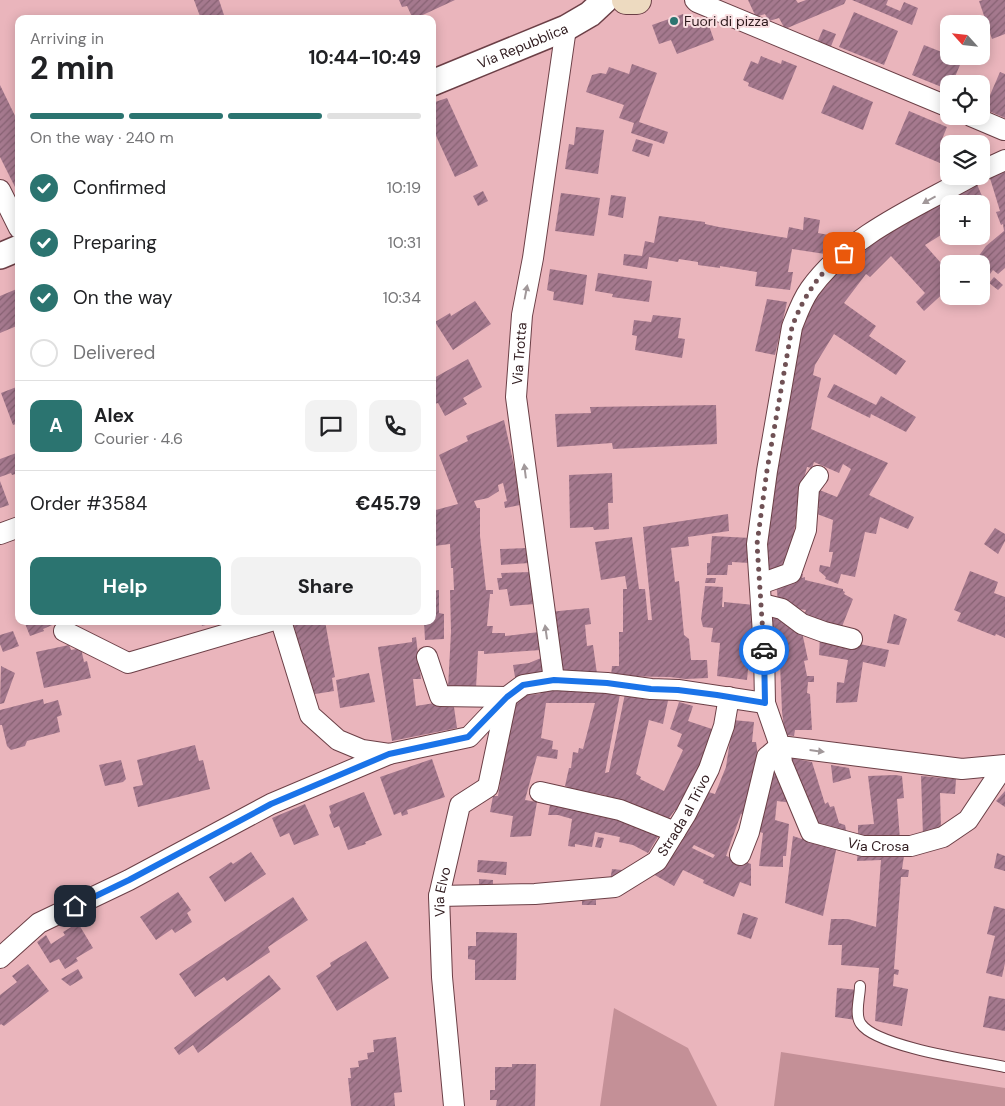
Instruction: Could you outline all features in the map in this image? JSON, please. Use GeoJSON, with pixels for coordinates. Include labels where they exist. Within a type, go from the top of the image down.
{"type":"FeatureCollection","features":[{"type":"Feature","properties":{"kind":"main road"},"geometry":{"type":"LineString","coordinates":[[626,0],[637,0]]}},
{"type":"Feature","properties":{"kind":"street","name":"Via Repubblica"},"geometry":{"type":"LineString","coordinates":[[436,81],[566,28],[590,14],[605,0]]}},
{"type":"Feature","properties":{"kind":"street"},"geometry":{"type":"LineString","coordinates":[[695,0],[940,103]]}},
{"type":"Feature","properties":{"kind":"street","name":"Via Trotta"},"geometry":{"type":"LineString","coordinates":[[554,680],[516,397],[522,315],[533,258],[566,28]]}},
{"type":"Feature","properties":{"kind":"street"},"geometry":{"type":"LineString","coordinates":[[990,124],[1004,130]]}},
{"type":"Feature","properties":{"kind":"street"},"geometry":{"type":"LineString","coordinates":[[990,167],[1005,160]]}},
{"type":"Feature","properties":{"kind":"street","name":"Via Crosa"},"geometry":{"type":"LineString","coordinates":[[956,185],[871,232],[831,264],[809,290],[797,312],[792,327],[767,470],[757,544],[762,604],[765,703],[780,746],[782,763],[811,832],[863,846],[911,846],[943,838],[968,820],[1005,766]]}},
{"type":"Feature","properties":{"kind":"street"},"geometry":{"type":"LineString","coordinates":[[0,190],[15,220]]}},
{"type":"Feature","properties":{"kind":"street"},"geometry":{"type":"LineString","coordinates":[[0,256],[15,250]]}},
{"type":"Feature","properties":{"kind":"street"},"geometry":{"type":"LineString","coordinates":[[760,584],[791,573],[806,530],[809,488],[818,476]]}},
{"type":"Feature","properties":{"kind":"street"},"geometry":{"type":"LineString","coordinates":[[0,534],[15,528]]}},
{"type":"Feature","properties":{"kind":"street"},"geometry":{"type":"LineString","coordinates":[[762,604],[782,610],[802,624],[852,639]]}},
{"type":"Feature","properties":{"kind":"street"},"geometry":{"type":"LineString","coordinates":[[64,631],[128,663],[257,625]]}},
{"type":"Feature","properties":{"kind":"street"},"geometry":{"type":"LineString","coordinates":[[281,625],[310,715],[338,740],[362,750],[389,754]]}},
{"type":"Feature","properties":{"kind":"street"},"geometry":{"type":"LineString","coordinates":[[427,657],[440,696],[507,697]]}},
{"type":"Feature","properties":{"kind":"street"},"geometry":{"type":"LineString","coordinates":[[0,958],[39,922],[129,880],[271,804],[389,754],[468,737],[507,697],[523,685],[554,680],[607,683],[765,703]]}},
{"type":"Feature","properties":{"kind":"street","name":"Via Elvo"},"geometry":{"type":"LineString","coordinates":[[454,1106],[442,977],[439,896],[460,805],[488,787],[507,697]]}},
{"type":"Feature","properties":{"kind":"street","name":"Strada al Trivo"},"geometry":{"type":"LineString","coordinates":[[439,896],[535,894],[615,887],[657,860],[675,832],[709,769],[724,726],[729,697]]}},
{"type":"Feature","properties":{"kind":"street"},"geometry":{"type":"LineString","coordinates":[[740,855],[750,832],[767,756],[780,746]]}},
{"type":"Feature","properties":{"kind":"street","name":"Via Crosa"},"geometry":{"type":"LineString","coordinates":[[780,746],[962,769],[1005,766]]}},
{"type":"Feature","properties":{"kind":"street"},"geometry":{"type":"LineString","coordinates":[[540,792],[620,810],[675,832]]}},
{"type":"Feature","properties":{"kind":"lane"},"geometry":{"type":"LineString","coordinates":[[860,986],[858,1018],[867,1030],[877,1036],[910,1047],[1005,1066]]}},
{"type":"Feature","properties":{"kind":"shaded area"},"geometry":{"type":"Polygon","coordinates":[[[614,1008],[688,1048],[717,1106],[600,1106],[614,1008]]]}},
{"type":"Feature","properties":{"kind":"shaded area"},"geometry":{"type":"Polygon","coordinates":[[[781,1052],[1005,1088],[1005,1106],[774,1106],[781,1052]]]}},
{"type":"Feature","properties":{"kind":"building"},"geometry":{"type":"Polygon","coordinates":[[[194,0],[219,0],[224,15],[200,15],[194,0]]]}},
{"type":"Feature","properties":{"kind":"building"},"geometry":{"type":"Polygon","coordinates":[[[399,0],[455,0],[423,15],[411,15],[407,6],[402,7],[399,0]]]}},
{"type":"Feature","properties":{"kind":"building"},"geometry":{"type":"Polygon","coordinates":[[[748,0],[796,0],[798,3],[806,0],[846,0],[844,4],[785,29],[779,18],[769,21],[765,14],[756,17],[748,0]]]}},
{"type":"Feature","properties":{"kind":"building"},"geometry":{"type":"Polygon","coordinates":[[[852,0],[888,0],[886,5],[900,11],[904,2],[918,8],[912,25],[852,0]]]}},
{"type":"Feature","properties":{"kind":"building"},"geometry":{"type":"Polygon","coordinates":[[[1005,0],[1005,34],[992,39],[990,33],[990,15],[984,15],[979,1],[1005,0]]]}},
{"type":"Feature","properties":{"kind":"building"},"geometry":{"type":"Polygon","coordinates":[[[854,12],[898,31],[884,65],[839,47],[854,12]]]}},
{"type":"Feature","properties":{"kind":"building"},"geometry":{"type":"Polygon","coordinates":[[[683,14],[689,26],[707,20],[714,40],[677,54],[671,40],[659,44],[652,25],[683,14]]]}},
{"type":"Feature","properties":{"kind":"building"},"geometry":{"type":"Polygon","coordinates":[[[823,29],[836,34],[829,51],[816,45],[823,29]]]}},
{"type":"Feature","properties":{"kind":"building"},"geometry":{"type":"Polygon","coordinates":[[[924,45],[940,51],[940,65],[960,65],[956,75],[940,75],[940,86],[912,75],[924,45]]]}},
{"type":"Feature","properties":{"kind":"building"},"geometry":{"type":"Polygon","coordinates":[[[761,56],[781,64],[782,60],[797,66],[783,100],[748,86],[749,83],[743,80],[751,61],[758,64],[761,56]]]}},
{"type":"Feature","properties":{"kind":"building"},"geometry":{"type":"Polygon","coordinates":[[[632,64],[657,73],[639,122],[668,132],[664,144],[631,133],[634,123],[619,118],[624,105],[586,92],[592,75],[606,74],[609,67],[629,74],[632,64]]]}},
{"type":"Feature","properties":{"kind":"building"},"geometry":{"type":"Polygon","coordinates":[[[1000,72],[1005,74],[1005,118],[990,112],[990,95],[1000,72]]]}},
{"type":"Feature","properties":{"kind":"building"},"geometry":{"type":"Polygon","coordinates":[[[0,85],[15,116],[15,187],[0,157],[0,85]]]}},
{"type":"Feature","properties":{"kind":"building"},"geometry":{"type":"Polygon","coordinates":[[[833,85],[873,102],[863,130],[821,113],[833,85]]]}},
{"type":"Feature","properties":{"kind":"building"},"geometry":{"type":"Polygon","coordinates":[[[447,98],[478,166],[455,177],[436,136],[436,102],[447,98]]]}},
{"type":"Feature","properties":{"kind":"building"},"geometry":{"type":"Polygon","coordinates":[[[909,111],[947,127],[944,135],[940,135],[940,163],[895,144],[909,111]]]}},
{"type":"Feature","properties":{"kind":"building"},"geometry":{"type":"Polygon","coordinates":[[[576,127],[604,130],[598,174],[565,169],[569,144],[574,145],[576,127]]]}},
{"type":"Feature","properties":{"kind":"building"},"geometry":{"type":"Polygon","coordinates":[[[636,139],[653,144],[649,157],[632,151],[636,139]]]}},
{"type":"Feature","properties":{"kind":"building"},"geometry":{"type":"Polygon","coordinates":[[[1005,169],[1005,268],[998,274],[993,270],[990,274],[990,255],[980,255],[986,246],[990,245],[990,243],[1004,231],[1003,224],[1001,225],[996,212],[1000,211],[990,175],[1005,169]]]}},
{"type":"Feature","properties":{"kind":"building"},"geometry":{"type":"Polygon","coordinates":[[[971,185],[977,185],[982,195],[954,195],[971,185]]]}},
{"type":"Feature","properties":{"kind":"building"},"geometry":{"type":"Polygon","coordinates":[[[483,191],[488,201],[478,206],[473,196],[483,191]]]}},
{"type":"Feature","properties":{"kind":"building"},"geometry":{"type":"Polygon","coordinates":[[[561,193],[600,198],[594,236],[555,231],[561,193]]]}},
{"type":"Feature","properties":{"kind":"building"},"geometry":{"type":"Polygon","coordinates":[[[611,195],[626,197],[623,218],[608,215],[611,195]]]}},
{"type":"Feature","properties":{"kind":"building"},"geometry":{"type":"Polygon","coordinates":[[[940,203],[940,236],[925,245],[940,262],[940,296],[924,311],[916,302],[925,293],[891,256],[870,277],[866,274],[844,303],[876,326],[869,336],[906,361],[896,375],[834,334],[815,365],[813,375],[821,378],[811,429],[888,463],[869,495],[914,517],[908,529],[880,517],[876,534],[865,532],[855,577],[841,574],[838,584],[825,579],[826,577],[819,571],[820,565],[830,567],[833,552],[829,552],[833,520],[817,514],[819,508],[811,506],[817,489],[837,497],[851,469],[843,464],[839,473],[814,462],[812,468],[807,467],[801,490],[788,569],[764,571],[779,443],[793,384],[800,323],[816,297],[854,253],[940,203]]]}},
{"type":"Feature","properties":{"kind":"building"},"geometry":{"type":"Polygon","coordinates":[[[659,216],[705,222],[705,224],[719,227],[787,238],[789,227],[803,230],[804,217],[820,220],[818,233],[829,235],[825,254],[792,249],[788,272],[793,272],[790,290],[755,286],[757,272],[720,266],[720,268],[698,265],[698,262],[679,259],[678,262],[649,257],[647,269],[623,265],[624,254],[642,256],[645,241],[654,243],[659,216]]]}},
{"type":"Feature","properties":{"kind":"building"},"geometry":{"type":"Polygon","coordinates":[[[550,269],[587,275],[583,305],[553,300],[554,292],[547,290],[550,269]]]}},
{"type":"Feature","properties":{"kind":"building"},"geometry":{"type":"Polygon","coordinates":[[[598,273],[652,281],[649,302],[612,297],[613,294],[595,291],[598,273]]]}},
{"type":"Feature","properties":{"kind":"building"},"geometry":{"type":"Polygon","coordinates":[[[994,277],[1003,285],[998,290],[990,282],[994,277]]]}},
{"type":"Feature","properties":{"kind":"building"},"geometry":{"type":"Polygon","coordinates":[[[15,290],[15,327],[0,333],[0,296],[15,290]]]}},
{"type":"Feature","properties":{"kind":"building"},"geometry":{"type":"Polygon","coordinates":[[[767,299],[787,302],[775,355],[755,351],[767,299]]]}},
{"type":"Feature","properties":{"kind":"building"},"geometry":{"type":"Polygon","coordinates":[[[475,301],[491,324],[453,350],[436,324],[436,321],[450,313],[451,316],[475,301]]]}},
{"type":"Feature","properties":{"kind":"building"},"geometry":{"type":"Polygon","coordinates":[[[653,315],[681,318],[678,338],[685,339],[682,358],[635,350],[637,336],[632,335],[634,320],[651,322],[653,315]]]}},
{"type":"Feature","properties":{"kind":"building"},"geometry":{"type":"Polygon","coordinates":[[[468,359],[482,387],[463,398],[467,404],[445,416],[438,403],[436,404],[436,377],[468,359]]]}},
{"type":"Feature","properties":{"kind":"building"},"geometry":{"type":"Polygon","coordinates":[[[834,384],[876,405],[881,396],[916,417],[906,432],[871,414],[870,418],[827,397],[834,384]]]}},
{"type":"Feature","properties":{"kind":"building"},"geometry":{"type":"Polygon","coordinates":[[[15,388],[15,424],[13,425],[1,393],[15,388]]]}},
{"type":"Feature","properties":{"kind":"building"},"geometry":{"type":"Polygon","coordinates":[[[716,405],[717,444],[613,449],[612,443],[557,447],[555,414],[591,413],[590,407],[716,405]]]}},
{"type":"Feature","properties":{"kind":"building"},"geometry":{"type":"Polygon","coordinates":[[[504,420],[520,493],[518,493],[520,505],[505,508],[504,502],[507,501],[503,483],[498,485],[499,491],[488,498],[474,501],[477,508],[480,508],[480,536],[486,590],[493,590],[493,594],[490,594],[487,626],[493,626],[492,633],[505,633],[505,636],[539,632],[541,650],[484,654],[484,651],[478,651],[476,688],[448,688],[451,632],[450,590],[454,590],[453,568],[451,568],[450,544],[436,546],[436,510],[458,504],[439,455],[468,441],[466,436],[504,420]]]}},
{"type":"Feature","properties":{"kind":"building"},"geometry":{"type":"Polygon","coordinates":[[[15,453],[15,474],[12,475],[11,473],[0,477],[0,459],[15,453]]]}},
{"type":"Feature","properties":{"kind":"building"},"geometry":{"type":"Polygon","coordinates":[[[612,473],[613,503],[608,503],[609,529],[594,530],[593,527],[570,528],[569,475],[612,473]]]}},
{"type":"Feature","properties":{"kind":"building"},"geometry":{"type":"Polygon","coordinates":[[[0,481],[9,505],[0,508],[0,481]]]}},
{"type":"Feature","properties":{"kind":"building"},"geometry":{"type":"Polygon","coordinates":[[[728,514],[729,531],[688,537],[689,546],[671,548],[675,582],[679,581],[684,635],[689,639],[691,660],[707,660],[708,678],[611,676],[612,666],[619,666],[619,632],[623,632],[623,589],[627,589],[625,576],[601,580],[595,542],[632,537],[639,589],[645,589],[648,620],[652,620],[643,527],[728,514]]]}},
{"type":"Feature","properties":{"kind":"building"},"geometry":{"type":"Polygon","coordinates":[[[995,528],[1005,534],[1005,541],[998,554],[984,544],[995,528]]]}},
{"type":"Feature","properties":{"kind":"building"},"geometry":{"type":"Polygon","coordinates":[[[712,536],[751,538],[750,563],[732,562],[732,565],[728,565],[727,575],[707,575],[707,563],[710,563],[712,536]]]}},
{"type":"Feature","properties":{"kind":"building"},"geometry":{"type":"Polygon","coordinates":[[[527,548],[529,563],[501,565],[500,549],[527,548]]]}},
{"type":"Feature","properties":{"kind":"building"},"geometry":{"type":"Polygon","coordinates":[[[970,571],[998,582],[994,593],[1005,597],[1005,638],[957,621],[961,613],[954,610],[970,571]]]}},
{"type":"Feature","properties":{"kind":"building"},"geometry":{"type":"Polygon","coordinates":[[[531,572],[535,604],[510,606],[507,589],[499,590],[497,578],[502,578],[501,573],[531,572]]]}},
{"type":"Feature","properties":{"kind":"building"},"geometry":{"type":"Polygon","coordinates":[[[803,574],[802,578],[805,577],[805,580],[843,589],[844,594],[853,599],[839,634],[804,615],[806,610],[789,608],[778,602],[776,581],[803,574]]]}},
{"type":"Feature","properties":{"kind":"building"},"geometry":{"type":"Polygon","coordinates":[[[706,578],[716,578],[715,583],[705,583],[706,578]]]}},
{"type":"Feature","properties":{"kind":"building"},"geometry":{"type":"Polygon","coordinates":[[[705,586],[723,587],[722,607],[724,607],[724,602],[754,605],[747,680],[717,676],[720,643],[711,642],[713,628],[703,627],[701,619],[705,586]]]}},
{"type":"Feature","properties":{"kind":"building"},"geometry":{"type":"Polygon","coordinates":[[[436,590],[439,590],[439,613],[444,614],[444,639],[425,640],[424,625],[436,625],[436,590]]]}},
{"type":"Feature","properties":{"kind":"building"},"geometry":{"type":"Polygon","coordinates":[[[589,608],[591,624],[585,625],[587,646],[593,645],[597,674],[560,675],[549,612],[589,608]]]}},
{"type":"Feature","properties":{"kind":"building"},"geometry":{"type":"Polygon","coordinates":[[[773,613],[802,632],[808,660],[804,661],[807,676],[814,676],[814,682],[808,682],[807,693],[810,694],[812,730],[795,730],[794,736],[785,735],[780,663],[779,659],[771,660],[771,618],[773,613]]]}},
{"type":"Feature","properties":{"kind":"building"},"geometry":{"type":"Polygon","coordinates":[[[894,614],[907,619],[899,645],[887,643],[894,614]]]}},
{"type":"Feature","properties":{"kind":"building"},"geometry":{"type":"Polygon","coordinates":[[[26,625],[52,625],[43,629],[44,631],[30,636],[26,625]]]}},
{"type":"Feature","properties":{"kind":"building"},"geometry":{"type":"Polygon","coordinates":[[[294,625],[326,625],[335,677],[332,678],[334,691],[309,695],[294,625]]]}},
{"type":"Feature","properties":{"kind":"building"},"geometry":{"type":"Polygon","coordinates":[[[13,631],[19,646],[3,652],[0,644],[0,635],[13,631]]]}},
{"type":"Feature","properties":{"kind":"building"},"geometry":{"type":"Polygon","coordinates":[[[820,636],[889,650],[885,667],[863,662],[857,702],[836,703],[837,682],[844,683],[848,660],[819,655],[820,636]]]}},
{"type":"Feature","properties":{"kind":"building"},"geometry":{"type":"Polygon","coordinates":[[[416,637],[421,679],[413,679],[416,706],[453,700],[457,728],[392,741],[378,647],[412,642],[412,638],[416,637]]]}},
{"type":"Feature","properties":{"kind":"building"},"geometry":{"type":"Polygon","coordinates":[[[69,645],[71,650],[81,648],[84,662],[87,661],[91,678],[44,688],[36,652],[69,645]]]}},
{"type":"Feature","properties":{"kind":"building"},"geometry":{"type":"Polygon","coordinates":[[[541,658],[543,676],[516,683],[513,665],[529,663],[541,658]]]}},
{"type":"Feature","properties":{"kind":"building"},"geometry":{"type":"Polygon","coordinates":[[[1,666],[15,673],[4,703],[0,704],[1,666]]]}},
{"type":"Feature","properties":{"kind":"building"},"geometry":{"type":"Polygon","coordinates":[[[369,673],[375,702],[340,708],[336,680],[369,673]]]}},
{"type":"Feature","properties":{"kind":"building"},"geometry":{"type":"Polygon","coordinates":[[[548,689],[621,689],[605,773],[609,772],[626,689],[669,696],[663,724],[649,720],[636,774],[641,777],[640,779],[664,791],[683,750],[677,746],[682,734],[670,729],[679,702],[693,706],[688,721],[715,730],[711,746],[677,810],[667,821],[604,795],[567,789],[568,787],[565,786],[569,768],[571,768],[573,752],[578,753],[579,748],[583,749],[595,703],[546,703],[541,738],[553,741],[552,749],[558,750],[557,759],[537,756],[525,800],[537,802],[531,836],[510,837],[513,816],[490,812],[493,796],[498,796],[514,696],[539,694],[548,689]]]}},
{"type":"Feature","properties":{"kind":"building"},"geometry":{"type":"Polygon","coordinates":[[[43,699],[44,704],[58,700],[62,715],[57,717],[60,732],[27,741],[25,746],[11,750],[7,746],[2,725],[0,725],[0,710],[43,699]]]}},
{"type":"Feature","properties":{"kind":"building"},"geometry":{"type":"Polygon","coordinates":[[[733,720],[754,722],[752,742],[756,742],[758,756],[744,815],[741,814],[726,856],[751,864],[751,886],[740,882],[734,897],[703,883],[704,880],[683,870],[674,886],[653,874],[705,791],[715,794],[726,767],[733,720]],[[694,845],[692,848],[713,858],[715,855],[694,845]]]}},
{"type":"Feature","properties":{"kind":"building"},"geometry":{"type":"Polygon","coordinates":[[[195,745],[199,761],[203,760],[210,789],[138,807],[133,787],[143,785],[137,760],[195,745]]]}},
{"type":"Feature","properties":{"kind":"building"},"geometry":{"type":"Polygon","coordinates":[[[786,757],[812,762],[825,804],[828,802],[830,807],[834,806],[839,823],[845,825],[847,835],[813,826],[786,757]]]}},
{"type":"Feature","properties":{"kind":"building"},"geometry":{"type":"Polygon","coordinates":[[[432,759],[445,797],[407,810],[408,814],[402,816],[401,812],[394,815],[380,777],[432,759]]]}},
{"type":"Feature","properties":{"kind":"building"},"geometry":{"type":"Polygon","coordinates":[[[121,760],[126,779],[123,782],[105,786],[99,765],[121,760]]]}},
{"type":"Feature","properties":{"kind":"building"},"geometry":{"type":"Polygon","coordinates":[[[776,764],[793,803],[777,801],[775,820],[789,824],[786,856],[783,856],[783,867],[759,866],[763,833],[760,832],[764,799],[776,764]]]}},
{"type":"Feature","properties":{"kind":"building"},"geometry":{"type":"Polygon","coordinates":[[[831,765],[849,768],[851,778],[833,783],[831,765]]]}},
{"type":"Feature","properties":{"kind":"building"},"geometry":{"type":"Polygon","coordinates":[[[868,776],[902,776],[904,798],[897,799],[900,840],[858,838],[858,825],[874,824],[868,776]]]}},
{"type":"Feature","properties":{"kind":"building"},"geometry":{"type":"Polygon","coordinates":[[[921,776],[956,779],[955,794],[940,793],[941,828],[923,836],[921,776]]]}},
{"type":"Feature","properties":{"kind":"building"},"geometry":{"type":"Polygon","coordinates":[[[1005,791],[1005,807],[996,801],[1005,791]]]}},
{"type":"Feature","properties":{"kind":"building"},"geometry":{"type":"Polygon","coordinates":[[[364,792],[382,835],[365,842],[366,844],[348,850],[339,826],[334,828],[329,815],[331,813],[329,806],[364,792]]]}},
{"type":"Feature","properties":{"kind":"building"},"geometry":{"type":"Polygon","coordinates":[[[305,804],[319,835],[294,845],[289,833],[280,837],[272,818],[305,804]]]}},
{"type":"Feature","properties":{"kind":"building"},"geometry":{"type":"Polygon","coordinates":[[[550,805],[624,818],[661,832],[648,853],[633,845],[619,842],[620,837],[595,832],[592,847],[575,844],[575,847],[568,846],[572,819],[558,815],[548,815],[550,805]]]}},
{"type":"Feature","properties":{"kind":"building"},"geometry":{"type":"Polygon","coordinates":[[[804,834],[837,845],[823,916],[785,903],[793,836],[802,839],[804,834]]]}},
{"type":"Feature","properties":{"kind":"building"},"geometry":{"type":"Polygon","coordinates":[[[598,837],[604,838],[601,848],[595,847],[598,837]]]}},
{"type":"Feature","properties":{"kind":"building"},"geometry":{"type":"Polygon","coordinates":[[[905,849],[902,869],[909,870],[908,877],[901,877],[894,969],[899,970],[898,975],[894,974],[893,986],[908,989],[902,1026],[875,1021],[879,968],[841,965],[842,945],[828,945],[831,919],[848,919],[876,927],[881,860],[857,861],[858,850],[905,849]]]}},
{"type":"Feature","properties":{"kind":"building"},"geometry":{"type":"Polygon","coordinates":[[[251,852],[266,874],[225,902],[209,877],[231,862],[233,864],[251,852]]]}},
{"type":"Feature","properties":{"kind":"building"},"geometry":{"type":"Polygon","coordinates":[[[997,853],[1005,856],[1005,871],[994,868],[997,853]]]}},
{"type":"Feature","properties":{"kind":"building"},"geometry":{"type":"Polygon","coordinates":[[[478,860],[507,862],[506,875],[477,872],[478,860]]]}},
{"type":"Feature","properties":{"kind":"building"},"geometry":{"type":"Polygon","coordinates":[[[612,869],[622,870],[620,877],[610,881],[612,869]]]}},
{"type":"Feature","properties":{"kind":"building"},"geometry":{"type":"Polygon","coordinates":[[[479,879],[493,880],[493,887],[479,886],[479,879]]]}},
{"type":"Feature","properties":{"kind":"building"},"geometry":{"type":"Polygon","coordinates":[[[178,892],[191,910],[187,913],[192,922],[175,933],[172,929],[156,940],[140,917],[178,892]]]}},
{"type":"Feature","properties":{"kind":"building"},"geometry":{"type":"Polygon","coordinates":[[[293,897],[308,920],[268,947],[270,952],[227,981],[224,977],[195,997],[179,974],[293,897]]]}},
{"type":"Feature","properties":{"kind":"building"},"geometry":{"type":"Polygon","coordinates":[[[596,900],[596,905],[582,905],[582,901],[596,900]]]}},
{"type":"Feature","properties":{"kind":"building"},"geometry":{"type":"Polygon","coordinates":[[[994,906],[1005,909],[1005,963],[1002,977],[986,973],[995,936],[987,934],[994,906]]]}},
{"type":"Feature","properties":{"kind":"building"},"geometry":{"type":"Polygon","coordinates":[[[743,913],[758,918],[751,939],[737,934],[743,913]]]}},
{"type":"Feature","properties":{"kind":"building"},"geometry":{"type":"Polygon","coordinates":[[[78,923],[93,948],[76,958],[78,961],[65,969],[59,959],[50,963],[37,942],[46,935],[51,944],[65,935],[63,932],[78,923]]]}},
{"type":"Feature","properties":{"kind":"building"},"geometry":{"type":"Polygon","coordinates":[[[476,932],[517,933],[516,980],[475,980],[475,960],[468,959],[468,946],[476,946],[476,932]]]}},
{"type":"Feature","properties":{"kind":"building"},"geometry":{"type":"Polygon","coordinates":[[[366,941],[389,978],[337,1011],[316,976],[331,966],[330,963],[366,941]]]}},
{"type":"Feature","properties":{"kind":"building"},"geometry":{"type":"Polygon","coordinates":[[[28,964],[49,991],[4,1026],[0,1025],[0,995],[17,982],[12,976],[28,964]]]}},
{"type":"Feature","properties":{"kind":"building"},"geometry":{"type":"Polygon","coordinates":[[[78,969],[83,978],[70,986],[61,979],[78,969]]]}},
{"type":"Feature","properties":{"kind":"building"},"geometry":{"type":"Polygon","coordinates":[[[269,975],[281,989],[198,1053],[193,1045],[179,1055],[174,1048],[269,975]]]}},
{"type":"Feature","properties":{"kind":"building"},"geometry":{"type":"Polygon","coordinates":[[[837,988],[859,990],[856,1020],[835,1017],[837,988]]]}},
{"type":"Feature","properties":{"kind":"building"},"geometry":{"type":"Polygon","coordinates":[[[989,996],[1005,999],[1005,1031],[983,1027],[989,996]]]}},
{"type":"Feature","properties":{"kind":"building"},"geometry":{"type":"Polygon","coordinates":[[[396,1037],[402,1092],[394,1093],[395,1106],[351,1106],[348,1078],[351,1078],[350,1068],[359,1067],[358,1061],[368,1059],[367,1053],[374,1052],[373,1040],[396,1037]]]}},
{"type":"Feature","properties":{"kind":"building"},"geometry":{"type":"Polygon","coordinates":[[[512,1064],[536,1064],[535,1106],[496,1106],[497,1100],[490,1100],[490,1090],[495,1090],[495,1067],[512,1067],[512,1064]]]}},
{"type":"Feature","properties":{"kind":"way so far"},"geometry":{"type":"LineString","coordinates":[[764,650],[757,544],[767,470],[792,327],[797,312],[809,290],[831,264],[844,253]]}},
{"type":"Feature","properties":{"kind":"place","name":"Fuori di pizza"},"geometry":{"type":"Point","coordinates":[674,21]}},
{"type":"Feature","properties":{"kind":"route"},"geometry":{"type":"LineString","coordinates":[[75,906],[129,880],[271,804],[389,754],[468,737],[486,721],[507,697],[523,685],[554,680],[607,683],[651,689],[678,690],[765,703],[764,650]]}}]}
